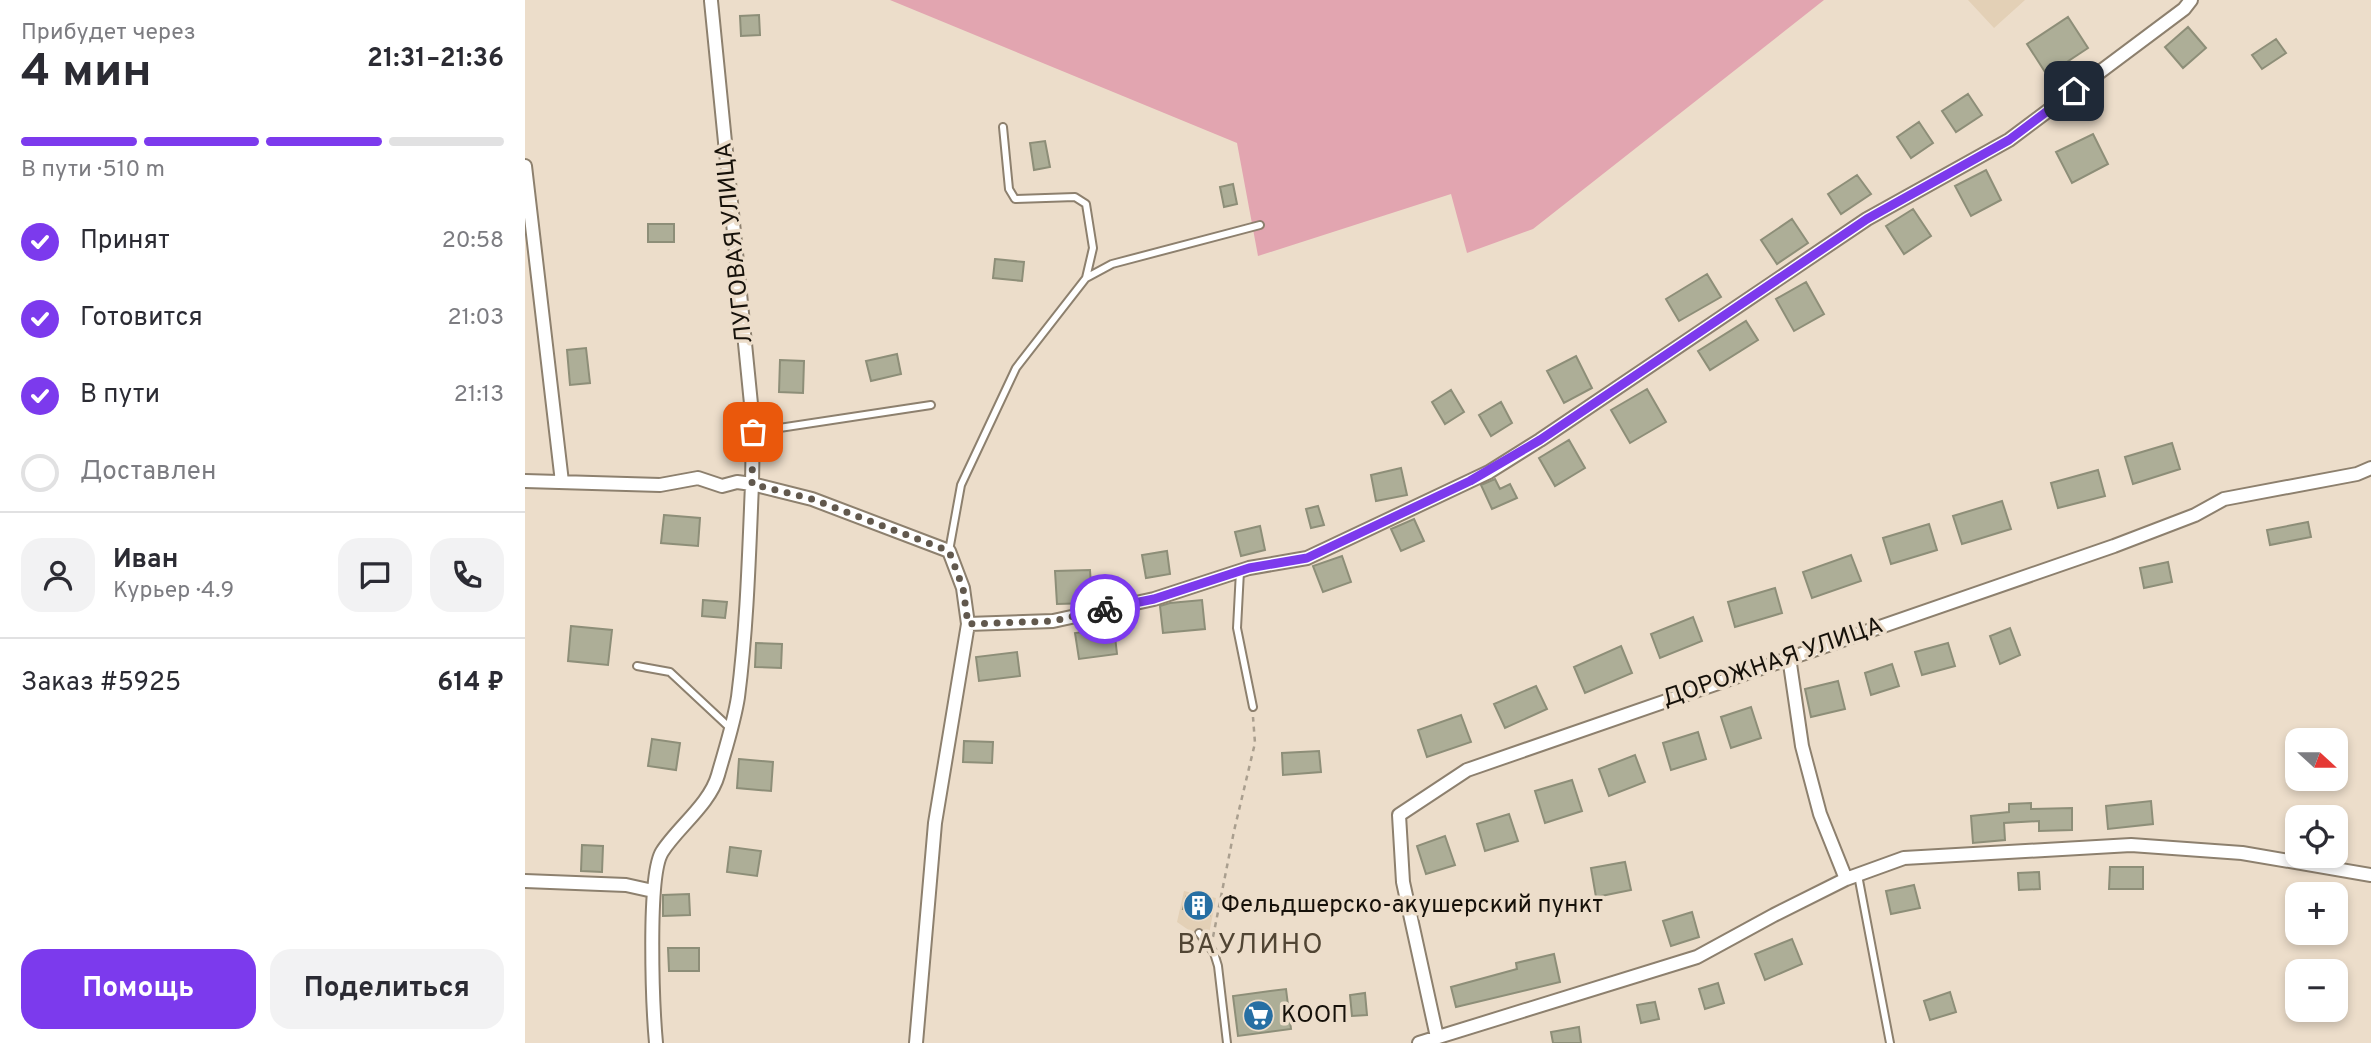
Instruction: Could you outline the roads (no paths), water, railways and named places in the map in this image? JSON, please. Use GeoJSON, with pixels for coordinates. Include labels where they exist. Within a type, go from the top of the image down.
{"type":"FeatureCollection","features":[{"type":"Feature","properties":{"kind":"street"},"geometry":{"type":"LineString","coordinates":[[968,624],[1053,621],[1154,599],[1240,571],[1307,558],[1489,472],[1867,219],[2009,140],[2183,9],[2191,0]]}},
{"type":"Feature","properties":{"kind":"street","name":"ЛУГОВАЯ УЛИЦА"},"geometry":{"type":"LineString","coordinates":[[656,1043],[653,891],[660,854],[689,821],[717,780],[738,700],[748,594],[753,432],[711,1]]}},
{"type":"Feature","properties":{"kind":"street"},"geometry":{"type":"LineString","coordinates":[[525,166],[562,482]]}},
{"type":"Feature","properties":{"kind":"street","name":"ДОРОЖНАЯ УЛИЦА"},"geometry":{"type":"LineString","coordinates":[[1437,1037],[1403,882],[1399,816],[1467,771],[2114,546],[2195,515],[2224,499],[2357,474],[2371,468]]}},
{"type":"Feature","properties":{"kind":"street"},"geometry":{"type":"LineString","coordinates":[[525,481],[660,485],[698,478],[722,486],[737,482],[752,484],[812,499],[949,551],[963,588],[968,624],[935,824],[916,1043]]}},
{"type":"Feature","properties":{"kind":"street"},"geometry":{"type":"LineString","coordinates":[[1789,657],[1802,746],[1819,814],[1852,877]]}},
{"type":"Feature","properties":{"kind":"street"},"geometry":{"type":"LineString","coordinates":[[1419,1043],[1697,957],[1852,877],[1904,858],[2131,845],[2242,853],[2371,875]]}},
{"type":"Feature","properties":{"kind":"street"},"geometry":{"type":"LineString","coordinates":[[525,881],[626,885],[653,891]]}},
{"type":"Feature","properties":{"kind":"lane"},"geometry":{"type":"LineString","coordinates":[[1003,127],[1009,189],[1015,199],[1075,197],[1086,204],[1093,248],[1086,278]]}},
{"type":"Feature","properties":{"kind":"lane"},"geometry":{"type":"LineString","coordinates":[[949,551],[961,485],[1016,368],[1086,278],[1112,264],[1259,225]]}},
{"type":"Feature","properties":{"kind":"lane"},"geometry":{"type":"LineString","coordinates":[[753,432],[931,405]]}},
{"type":"Feature","properties":{"kind":"lane"},"geometry":{"type":"LineString","coordinates":[[1240,571],[1237,628],[1253,707]]}},
{"type":"Feature","properties":{"kind":"lane"},"geometry":{"type":"LineString","coordinates":[[637,666],[670,672],[730,728]]}},
{"type":"Feature","properties":{"kind":"lane"},"geometry":{"type":"LineString","coordinates":[[1852,877],[1890,1043]]}},
{"type":"Feature","properties":{"kind":"lane"},"geometry":{"type":"LineString","coordinates":[[1199,933],[1214,953],[1227,1043]]}},
{"type":"Feature","properties":{"kind":"place","name":"Фельдшерско-акушерский пункт"},"geometry":{"type":"Point","coordinates":[1198,906]}},
{"type":"Feature","properties":{"kind":"place","name":"КООП"},"geometry":{"type":"Point","coordinates":[1258,1016]}},
{"type":"Feature","properties":{"kind":"district","name":"ВАУЛИНО"},"geometry":{"type":"Point","coordinates":[1251,946]}}]}
